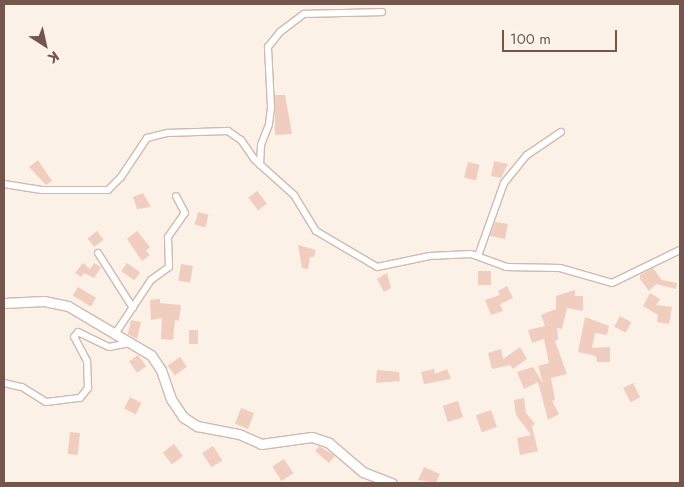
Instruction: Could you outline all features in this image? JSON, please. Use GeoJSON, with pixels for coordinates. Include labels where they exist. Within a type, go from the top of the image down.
{"type":"FeatureCollection","features":[{"type":"Feature","properties":{"kind":"street"},"geometry":{"type":"LineString","coordinates":[[260,165],[261,145],[270,116],[268,47],[280,32],[304,14],[382,12]]}},
{"type":"Feature","properties":{"kind":"street"},"geometry":{"type":"LineString","coordinates":[[4,184],[42,190],[108,190],[121,178],[147,138],[167,133],[228,131],[241,140],[260,165],[294,195],[316,231],[377,267],[450,254],[478,256],[506,267],[560,268],[612,283],[680,250]]}},
{"type":"Feature","properties":{"kind":"street"},"geometry":{"type":"LineString","coordinates":[[478,256],[504,184],[528,156],[561,132]]}},
{"type":"Feature","properties":{"kind":"street"},"geometry":{"type":"LineString","coordinates":[[115,334],[151,280],[169,267],[168,237],[185,212],[176,196]]}},
{"type":"Feature","properties":{"kind":"street"},"geometry":{"type":"LineString","coordinates":[[98,253],[133,308]]}},
{"type":"Feature","properties":{"kind":"street"},"geometry":{"type":"LineString","coordinates":[[6,304],[44,301],[68,306],[151,355],[162,370],[171,399],[183,417],[197,426],[240,434],[261,444],[312,437],[329,443],[363,472],[392,483]]}},
{"type":"Feature","properties":{"kind":"street"},"geometry":{"type":"LineString","coordinates":[[4,384],[22,387],[46,402],[80,398],[88,388],[87,362],[74,337],[78,332],[109,347],[130,343]]}},
{"type":"Feature","properties":{"kind":"building"},"geometry":{"type":"Polygon","coordinates":[[[275,95],[285,95],[292,134],[275,135],[275,95]]]}},
{"type":"Feature","properties":{"kind":"building"},"geometry":{"type":"Polygon","coordinates":[[[38,160],[52,181],[46,185],[29,167],[38,160]]]}},
{"type":"Feature","properties":{"kind":"building"},"geometry":{"type":"Polygon","coordinates":[[[494,161],[508,164],[501,178],[491,176],[494,161]]]}},
{"type":"Feature","properties":{"kind":"building"},"geometry":{"type":"Polygon","coordinates":[[[468,162],[480,165],[476,180],[464,178],[468,162]]]}},
{"type":"Feature","properties":{"kind":"building"},"geometry":{"type":"Polygon","coordinates":[[[257,191],[267,204],[258,210],[248,198],[257,191]]]}},
{"type":"Feature","properties":{"kind":"building"},"geometry":{"type":"Polygon","coordinates":[[[143,193],[151,207],[137,209],[133,197],[143,193]]]}},
{"type":"Feature","properties":{"kind":"building"},"geometry":{"type":"Polygon","coordinates":[[[198,212],[209,215],[205,227],[195,225],[198,212]]]}},
{"type":"Feature","properties":{"kind":"building"},"geometry":{"type":"Polygon","coordinates":[[[495,222],[508,224],[505,239],[490,236],[495,222]]]}},
{"type":"Feature","properties":{"kind":"building"},"geometry":{"type":"Polygon","coordinates":[[[97,231],[104,240],[94,247],[88,238],[97,231]]]}},
{"type":"Feature","properties":{"kind":"building"},"geometry":{"type":"Polygon","coordinates":[[[137,231],[150,247],[146,251],[150,255],[142,261],[127,239],[137,231]]]}},
{"type":"Feature","properties":{"kind":"building"},"geometry":{"type":"Polygon","coordinates":[[[298,245],[316,250],[314,257],[310,257],[308,269],[302,268],[298,245]]]}},
{"type":"Feature","properties":{"kind":"building"},"geometry":{"type":"Polygon","coordinates":[[[83,263],[90,269],[94,263],[101,267],[94,278],[84,273],[81,277],[75,273],[83,263]]]}},
{"type":"Feature","properties":{"kind":"building"},"geometry":{"type":"Polygon","coordinates":[[[127,263],[140,272],[134,280],[121,271],[127,263]]]}},
{"type":"Feature","properties":{"kind":"building"},"geometry":{"type":"Polygon","coordinates":[[[181,264],[193,266],[190,283],[178,281],[181,264]]]}},
{"type":"Feature","properties":{"kind":"building"},"geometry":{"type":"Polygon","coordinates":[[[653,268],[662,280],[677,283],[676,289],[656,284],[649,291],[640,279],[640,275],[653,268]]]}},
{"type":"Feature","properties":{"kind":"building"},"geometry":{"type":"Polygon","coordinates":[[[478,271],[491,271],[491,285],[478,285],[478,271]]]}},
{"type":"Feature","properties":{"kind":"building"},"geometry":{"type":"Polygon","coordinates":[[[387,273],[391,288],[384,292],[377,279],[387,273]]]}},
{"type":"Feature","properties":{"kind":"building"},"geometry":{"type":"Polygon","coordinates":[[[507,286],[513,298],[500,304],[503,311],[491,315],[485,300],[500,295],[498,291],[507,286]]]}},
{"type":"Feature","properties":{"kind":"building"},"geometry":{"type":"Polygon","coordinates":[[[78,287],[96,298],[91,306],[73,296],[78,287]]]}},
{"type":"Feature","properties":{"kind":"building"},"geometry":{"type":"Polygon","coordinates":[[[575,290],[575,296],[583,296],[583,311],[567,308],[562,329],[557,328],[558,340],[555,341],[567,374],[551,378],[555,400],[552,401],[559,414],[548,420],[538,382],[524,389],[517,372],[533,367],[543,383],[538,366],[549,363],[544,339],[532,343],[528,330],[545,326],[541,315],[556,309],[556,296],[575,290]]]}},
{"type":"Feature","properties":{"kind":"building"},"geometry":{"type":"Polygon","coordinates":[[[650,293],[660,299],[656,305],[672,307],[669,324],[657,322],[658,315],[643,306],[650,293]]]}},
{"type":"Feature","properties":{"kind":"building"},"geometry":{"type":"Polygon","coordinates":[[[160,299],[160,303],[181,305],[179,321],[175,320],[173,340],[161,339],[162,318],[151,320],[150,300],[160,299]]]}},
{"type":"Feature","properties":{"kind":"building"},"geometry":{"type":"Polygon","coordinates":[[[620,316],[631,322],[626,333],[614,326],[620,316]]]}},
{"type":"Feature","properties":{"kind":"building"},"geometry":{"type":"Polygon","coordinates":[[[585,317],[609,326],[607,335],[595,333],[592,348],[610,347],[610,362],[597,362],[596,356],[578,352],[585,317]]]}},
{"type":"Feature","properties":{"kind":"building"},"geometry":{"type":"Polygon","coordinates":[[[131,320],[141,322],[137,339],[128,334],[131,320]]]}},
{"type":"Feature","properties":{"kind":"building"},"geometry":{"type":"Polygon","coordinates":[[[189,330],[198,330],[198,344],[189,344],[189,330]]]}},
{"type":"Feature","properties":{"kind":"building"},"geometry":{"type":"Polygon","coordinates":[[[520,347],[527,359],[513,369],[510,365],[492,369],[488,353],[501,349],[503,359],[520,347]]]}},
{"type":"Feature","properties":{"kind":"building"},"geometry":{"type":"Polygon","coordinates":[[[138,355],[146,366],[137,373],[129,361],[138,355]]]}},
{"type":"Feature","properties":{"kind":"building"},"geometry":{"type":"Polygon","coordinates":[[[180,357],[187,367],[175,375],[168,366],[180,357]]]}},
{"type":"Feature","properties":{"kind":"building"},"geometry":{"type":"Polygon","coordinates":[[[434,369],[435,374],[447,369],[451,379],[424,384],[421,372],[434,369]]]}},
{"type":"Feature","properties":{"kind":"building"},"geometry":{"type":"Polygon","coordinates":[[[377,370],[399,372],[400,381],[376,383],[377,370]]]}},
{"type":"Feature","properties":{"kind":"building"},"geometry":{"type":"Polygon","coordinates":[[[633,383],[640,397],[630,402],[623,388],[633,383]]]}},
{"type":"Feature","properties":{"kind":"building"},"geometry":{"type":"Polygon","coordinates":[[[130,397],[142,403],[136,414],[124,409],[130,397]]]}},
{"type":"Feature","properties":{"kind":"building"},"geometry":{"type":"Polygon","coordinates":[[[524,398],[526,413],[535,424],[532,426],[538,451],[520,455],[517,438],[531,435],[516,415],[514,400],[524,398]]]}},
{"type":"Feature","properties":{"kind":"building"},"geometry":{"type":"Polygon","coordinates":[[[458,401],[463,417],[448,422],[443,406],[458,401]]]}},
{"type":"Feature","properties":{"kind":"building"},"geometry":{"type":"Polygon","coordinates":[[[241,408],[254,413],[248,429],[235,424],[241,408]]]}},
{"type":"Feature","properties":{"kind":"building"},"geometry":{"type":"Polygon","coordinates":[[[491,410],[497,427],[482,432],[476,415],[491,410]]]}},
{"type":"Feature","properties":{"kind":"building"},"geometry":{"type":"Polygon","coordinates":[[[70,432],[80,433],[78,455],[68,454],[70,432]]]}},
{"type":"Feature","properties":{"kind":"building"},"geometry":{"type":"Polygon","coordinates":[[[174,444],[183,456],[172,464],[163,452],[174,444]]]}},
{"type":"Feature","properties":{"kind":"building"},"geometry":{"type":"Polygon","coordinates":[[[213,446],[222,460],[211,467],[202,453],[213,446]]]}},
{"type":"Feature","properties":{"kind":"building"},"geometry":{"type":"Polygon","coordinates":[[[319,446],[335,456],[329,463],[315,451],[319,446]]]}},
{"type":"Feature","properties":{"kind":"building"},"geometry":{"type":"Polygon","coordinates":[[[284,459],[293,473],[282,481],[272,467],[284,459]]]}},
{"type":"Feature","properties":{"kind":"building"},"geometry":{"type":"Polygon","coordinates":[[[424,467],[440,474],[436,483],[418,480],[424,467]]]}}]}
